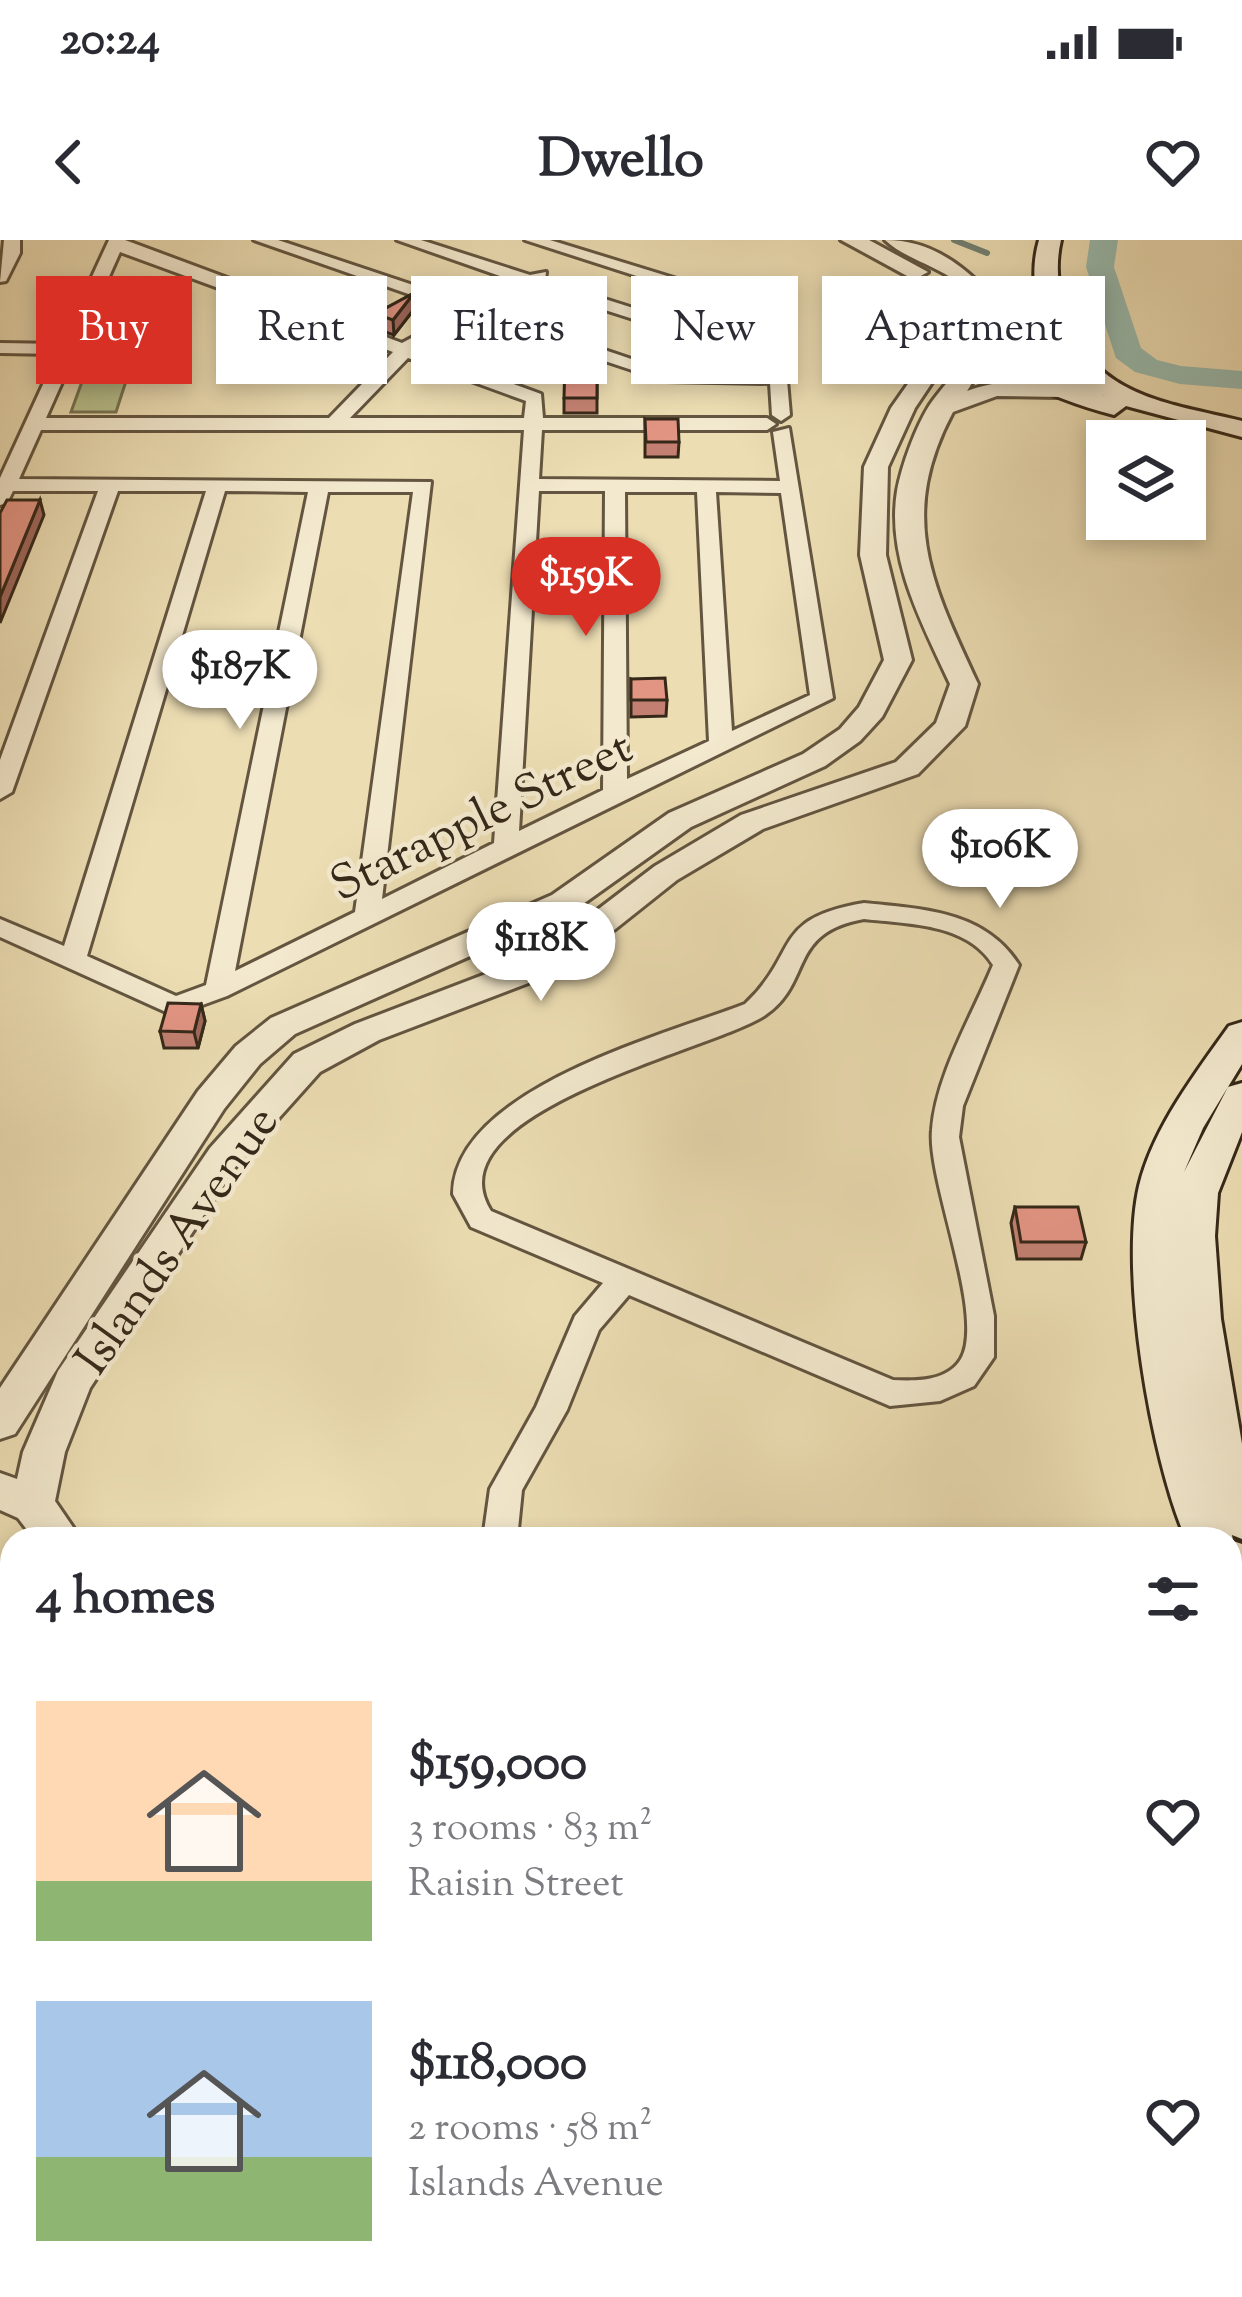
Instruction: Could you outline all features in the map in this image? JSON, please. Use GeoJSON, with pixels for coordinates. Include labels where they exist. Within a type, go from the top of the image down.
{"type":"FeatureCollection","features":[{"type":"Feature","properties":{"kind":"main road"},"geometry":{"type":"LineString","coordinates":[[1026,276],[1023,256],[1028,240]]}},
{"type":"Feature","properties":{"kind":"main road"},"geometry":{"type":"LineString","coordinates":[[1046,276],[1050,240]]}},
{"type":"Feature","properties":{"kind":"main road"},"geometry":{"type":"LineString","coordinates":[[1049,384],[1242,441]]}},
{"type":"Feature","properties":{"kind":"main road"},"geometry":{"type":"LineString","coordinates":[[1098,384],[1242,429]]}},
{"type":"Feature","properties":{"kind":"main road"},"geometry":{"type":"LineString","coordinates":[[1203,1527],[1184,1468],[1161,1303],[1155,1218],[1157,1195],[1173,1151],[1242,1036]]}},
{"type":"Feature","properties":{"kind":"main road"},"geometry":{"type":"LineString","coordinates":[[1242,1097],[1201,1181],[1194,1232],[1220,1447],[1228,1487],[1242,1519]]}},
{"type":"Feature","properties":{"kind":"street"},"geometry":{"type":"LineString","coordinates":[[0,277],[12,254],[12,240]]}},
{"type":"Feature","properties":{"kind":"street"},"geometry":{"type":"LineString","coordinates":[[262,240],[411,289]]}},
{"type":"Feature","properties":{"kind":"street"},"geometry":{"type":"LineString","coordinates":[[405,240],[517,276]]}},
{"type":"Feature","properties":{"kind":"street"},"geometry":{"type":"LineString","coordinates":[[533,240],[650,276]]}},
{"type":"Feature","properties":{"kind":"street"},"geometry":{"type":"LineString","coordinates":[[851,240],[922,276]]}},
{"type":"Feature","properties":{"kind":"street"},"geometry":{"type":"LineString","coordinates":[[896,240],[951,265],[963,276]]}},
{"type":"Feature","properties":{"kind":"street"},"geometry":{"type":"LineString","coordinates":[[102,276],[117,242],[536,398],[506,848]]}},
{"type":"Feature","properties":{"kind":"street"},"geometry":{"type":"LineString","coordinates":[[541,276],[579,254]]}},
{"type":"Feature","properties":{"kind":"street"},"geometry":{"type":"LineString","coordinates":[[333,425],[411,346]]}},
{"type":"Feature","properties":{"kind":"street"},"geometry":{"type":"LineString","coordinates":[[0,348],[36,349]]}},
{"type":"Feature","properties":{"kind":"street"},"geometry":{"type":"LineString","coordinates":[[53,384],[2,490],[110,485],[424,486],[367,917]]}},
{"type":"Feature","properties":{"kind":"street"},"geometry":{"type":"LineString","coordinates":[[530,485],[791,487],[782,384]]}},
{"type":"Feature","properties":{"kind":"street","name":"Islands Avenue"},"geometry":{"type":"LineString","coordinates":[[0,1422],[211,1100],[248,1055],[283,1026],[564,902],[680,820],[814,760],[850,735],[872,711],[898,660],[873,555],[876,467],[903,408],[920,384]]}},
{"type":"Feature","properties":{"kind":"street","name":"Islands Avenue"},"geometry":{"type":"LineString","coordinates":[[31,1512],[50,1435],[81,1366],[223,1157],[307,1063],[367,1032],[553,961],[711,845],[752,822],[907,768],[933,748],[950,726],[964,684],[937,633],[910,555],[913,472],[939,409],[958,384]]}},
{"type":"Feature","properties":{"kind":"street"},"geometry":{"type":"LineString","coordinates":[[1094,384],[1103,389]]}},
{"type":"Feature","properties":{"kind":"street"},"geometry":{"type":"LineString","coordinates":[[939,409],[994,389],[1061,390]]}},
{"type":"Feature","properties":{"kind":"street"},"geometry":{"type":"LineString","coordinates":[[35,424],[787,424]]}},
{"type":"Feature","properties":{"kind":"street"},"geometry":{"type":"LineString","coordinates":[[0,792],[110,485]]}},
{"type":"Feature","properties":{"kind":"street"},"geometry":{"type":"LineString","coordinates":[[0,926],[73,960],[217,486]]}},
{"type":"Feature","properties":{"kind":"street"},"geometry":{"type":"LineString","coordinates":[[218,990],[319,486]]}},
{"type":"Feature","properties":{"kind":"street"},"geometry":{"type":"LineString","coordinates":[[615,486],[615,793]]}},
{"type":"Feature","properties":{"kind":"street"},"geometry":{"type":"LineString","coordinates":[[706,487],[722,742]]}},
{"type":"Feature","properties":{"kind":"street","name":"Starapple Street"},"geometry":{"type":"LineString","coordinates":[[73,960],[175,1006],[218,990],[615,793],[822,698],[791,487]]}},
{"type":"Feature","properties":{"kind":"street"},"geometry":{"type":"LineString","coordinates":[[873,555],[910,555]]}},
{"type":"Feature","properties":{"kind":"street"},"geometry":{"type":"LineString","coordinates":[[864,910],[958,927],[1000,952],[1006,964],[949,1106],[945,1137],[982,1340],[968,1372],[943,1389],[890,1393],[622,1282],[481,1219],[467,1195],[467,1176],[477,1156],[527,1106],[547,1092],[754,1010],[773,996],[802,937],[817,920],[835,913],[864,910]]}},
{"type":"Feature","properties":{"kind":"street"},"geometry":{"type":"LineString","coordinates":[[501,1527],[506,1489],[551,1410],[586,1324],[622,1282]]}},
{"type":"Feature","properties":{"kind":"green space"},"geometry":{"type":"Polygon","coordinates":[[[81,384],[125,384],[116,412],[71,412],[81,384]]]}},
{"type":"Feature","properties":{"kind":"building"},"geometry":{"type":"Polygon","coordinates":[[[411,295],[393,320],[387,318],[387,308],[411,295]]]}},
{"type":"Feature","properties":{"kind":"building"},"geometry":{"type":"Polygon","coordinates":[[[564,384],[597,384],[597,398],[564,398],[564,384]]]}},
{"type":"Feature","properties":{"kind":"building"},"geometry":{"type":"Polygon","coordinates":[[[645,419],[678,419],[679,442],[646,442],[645,419]]]}},
{"type":"Feature","properties":{"kind":"building"},"geometry":{"type":"Polygon","coordinates":[[[7,500],[40,500],[0,597],[0,513],[7,500]]]}},
{"type":"Feature","properties":{"kind":"building"},"geometry":{"type":"Polygon","coordinates":[[[665,678],[667,700],[631,700],[631,679],[665,678]]]}},
{"type":"Feature","properties":{"kind":"building"},"geometry":{"type":"Polygon","coordinates":[[[168,1003],[201,1004],[194,1032],[160,1031],[168,1003]]]}},
{"type":"Feature","properties":{"kind":"building"},"geometry":{"type":"Polygon","coordinates":[[[1015,1207],[1078,1207],[1086,1242],[1021,1242],[1015,1207]]]}},
{"type":"Feature","properties":{"kind":"waterway"},"geometry":{"type":"LineString","coordinates":[[954,240],[987,253]]}},
{"type":"Feature","properties":{"kind":"waterway"},"geometry":{"type":"LineString","coordinates":[[1104,240],[1100,267],[1127,352],[1146,366],[1180,375],[1242,380]]}}]}
